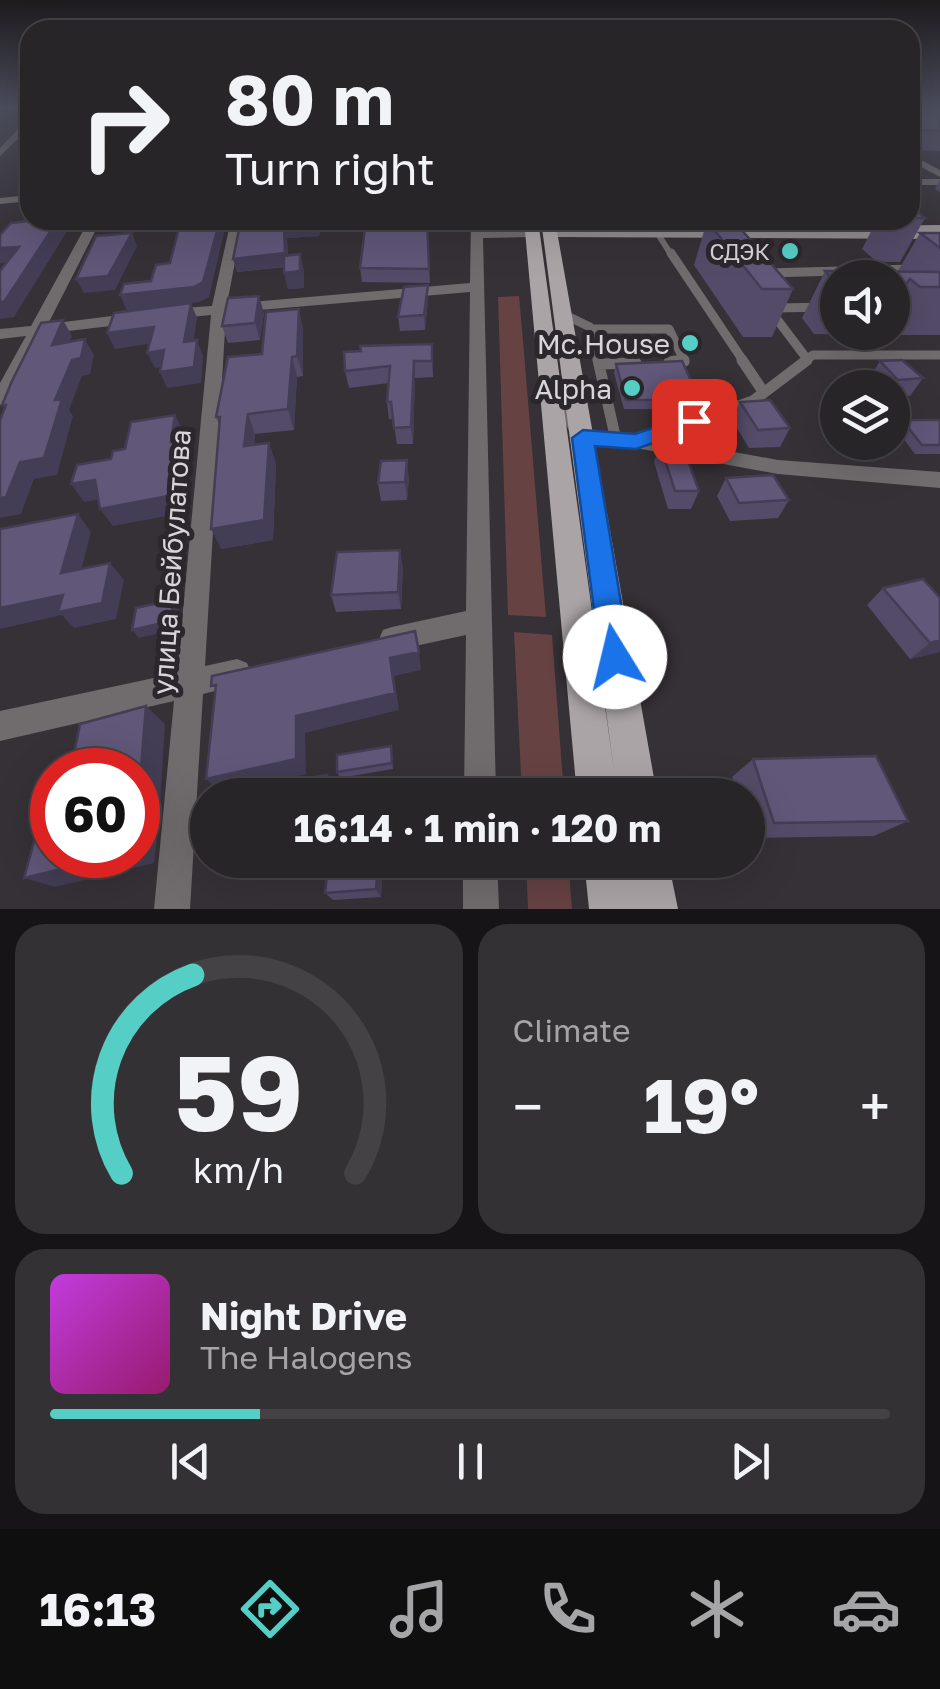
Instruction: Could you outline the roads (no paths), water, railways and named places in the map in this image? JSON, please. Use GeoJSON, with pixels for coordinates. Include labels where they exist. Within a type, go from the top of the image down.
{"type":"FeatureCollection","features":[{"type":"Feature","properties":{"kind":"main road"},"geometry":{"type":"LineString","coordinates":[[540,230],[548,375],[596,778]]}},
{"type":"Feature","properties":{"kind":"main road"},"geometry":{"type":"LineString","coordinates":[[541,230],[563,314],[634,778]]}},
{"type":"Feature","properties":{"kind":"main road"},"geometry":{"type":"LineString","coordinates":[[608,878],[612,909]]}},
{"type":"Feature","properties":{"kind":"main road"},"geometry":{"type":"LineString","coordinates":[[650,878],[655,909]]}},
{"type":"Feature","properties":{"kind":"street"},"geometry":{"type":"LineString","coordinates":[[0,399],[90,230]]}},
{"type":"Feature","properties":{"kind":"street","name":"улица Бейбулатова"},"geometry":{"type":"LineString","coordinates":[[172,909],[219,308],[235,230]]}},
{"type":"Feature","properties":{"kind":"street"},"geometry":{"type":"LineString","coordinates":[[477,230],[480,778]]}},
{"type":"Feature","properties":{"kind":"street"},"geometry":{"type":"LineString","coordinates":[[590,230],[657,234],[679,230]]}},
{"type":"Feature","properties":{"kind":"street"},"geometry":{"type":"LineString","coordinates":[[900,230],[914,237],[940,232]]}},
{"type":"Feature","properties":{"kind":"street"},"geometry":{"type":"LineString","coordinates":[[0,334],[219,308],[476,286]]}},
{"type":"Feature","properties":{"kind":"street"},"geometry":{"type":"LineString","coordinates":[[548,375],[583,438],[626,440],[778,468],[940,480]]}},
{"type":"Feature","properties":{"kind":"street"},"geometry":{"type":"LineString","coordinates":[[364,645],[478,620]]}},
{"type":"Feature","properties":{"kind":"street"},"geometry":{"type":"LineString","coordinates":[[0,726],[268,666]]}},
{"type":"Feature","properties":{"kind":"street"},"geometry":{"type":"LineString","coordinates":[[480,878],[481,909]]}},
{"type":"Feature","properties":{"kind":"lane"},"geometry":{"type":"LineString","coordinates":[[657,234],[762,390]]}},
{"type":"Feature","properties":{"kind":"lane"},"geometry":{"type":"LineString","coordinates":[[910,270],[921,269]]}},
{"type":"Feature","properties":{"kind":"lane"},"geometry":{"type":"LineString","coordinates":[[762,274],[820,274]]}},
{"type":"Feature","properties":{"kind":"lane"},"geometry":{"type":"LineString","coordinates":[[760,296],[808,359]]}},
{"type":"Feature","properties":{"kind":"lane"},"geometry":{"type":"LineString","coordinates":[[769,308],[820,307]]}},
{"type":"Feature","properties":{"kind":"lane"},"geometry":{"type":"LineString","coordinates":[[563,314],[590,329],[670,329],[684,362],[598,364]]}},
{"type":"Feature","properties":{"kind":"lane"},"geometry":{"type":"LineString","coordinates":[[590,329],[598,364],[626,440],[753,401],[762,390],[812,355],[940,355]]}},
{"type":"Feature","properties":{"kind":"place","name":"СДЭК"},"geometry":{"type":"Point","coordinates":[790,251]}},
{"type":"Feature","properties":{"kind":"place","name":"Mc.House"},"geometry":{"type":"Point","coordinates":[690,343]}},
{"type":"Feature","properties":{"kind":"place","name":"Alpha"},"geometry":{"type":"Point","coordinates":[632,388]}}]}
